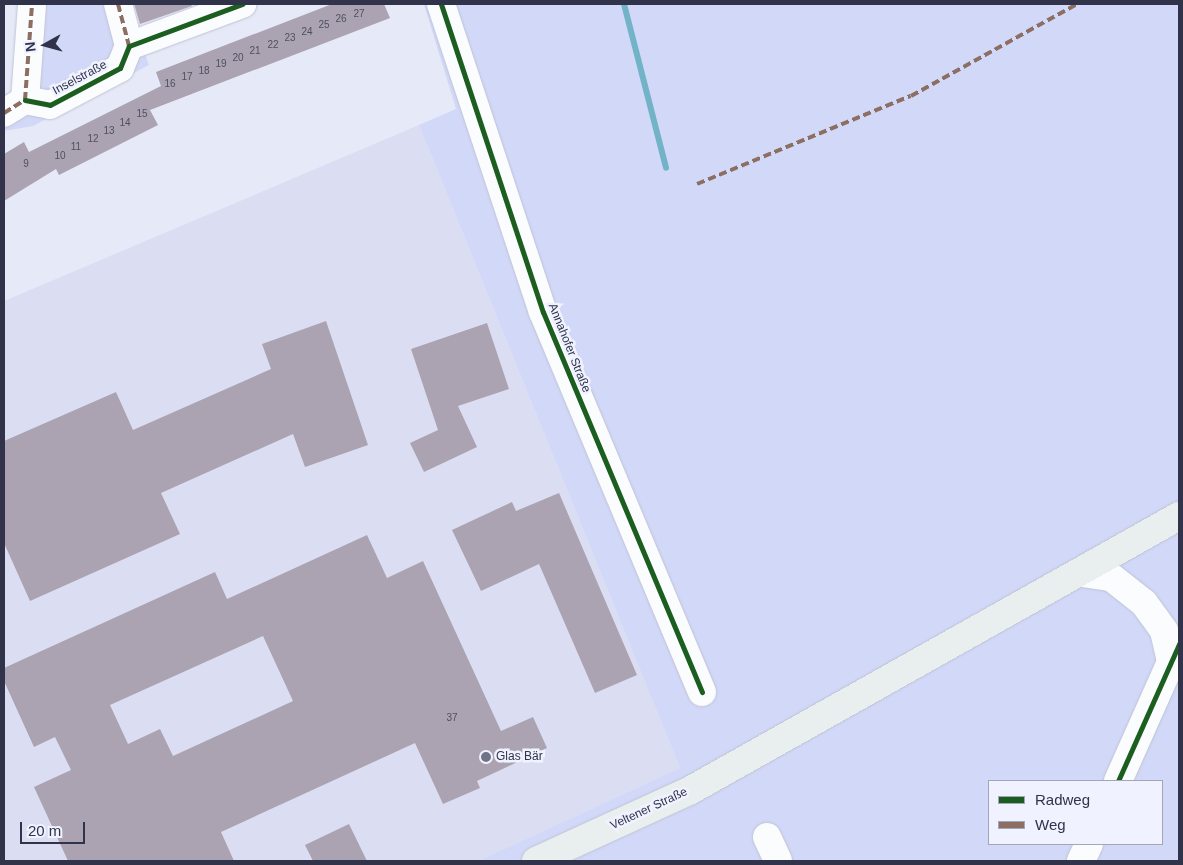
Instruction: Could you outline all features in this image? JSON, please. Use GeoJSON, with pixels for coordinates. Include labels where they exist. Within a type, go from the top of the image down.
{"type":"FeatureCollection","features":[{"type":"Feature","properties":{"kind":"main road","name":"Veltener Straße"},"geometry":{"type":"LineString","coordinates":[[536,861],[691,790],[1082,573],[1179,516]]}},
{"type":"Feature","properties":{"kind":"street","name":"Inselstraße"},"geometry":{"type":"LineString","coordinates":[[32,4],[14,107],[50,105],[120,68],[129,46]]}},
{"type":"Feature","properties":{"kind":"street"},"geometry":{"type":"LineString","coordinates":[[118,4],[129,46],[242,4]]}},
{"type":"Feature","properties":{"kind":"street","name":"Annahofer Straße"},"geometry":{"type":"LineString","coordinates":[[441,4],[543,312],[702,692]]}},
{"type":"Feature","properties":{"kind":"street"},"geometry":{"type":"LineString","coordinates":[[1082,573],[1112,577],[1138,597],[1164,631],[1175,652],[1118,780]]}},
{"type":"Feature","properties":{"kind":"street"},"geometry":{"type":"LineString","coordinates":[[767,837],[778,861]]}},
{"type":"Feature","properties":{"kind":"street"},"geometry":{"type":"LineString","coordinates":[[1081,861],[1089,845]]}},
{"type":"Feature","properties":{"kind":"shaded area"},"geometry":{"type":"Polygon","coordinates":[[[25,4],[127,4],[149,65],[33,126],[4,131],[4,99],[18,88],[25,4]]]}},
{"type":"Feature","properties":{"kind":"shaded area"},"geometry":{"type":"Polygon","coordinates":[[[424,4],[1179,4],[1179,861],[478,861],[680,768],[419,125],[456,109],[424,4]]]}},
{"type":"Feature","properties":{"kind":"shaded area"},"geometry":{"type":"Polygon","coordinates":[[[419,125],[680,768],[478,861],[4,861],[4,301],[419,125]]]}},
{"type":"Feature","properties":{"kind":"building"},"geometry":{"type":"Polygon","coordinates":[[[134,4],[191,4],[192,6],[140,24],[134,4]]]}},
{"type":"Feature","properties":{"kind":"building"},"geometry":{"type":"Polygon","coordinates":[[[332,4],[384,4],[390,18],[150,110],[158,125],[59,175],[56,169],[4,201],[4,154],[24,142],[29,152],[161,86],[156,72],[332,4]]]}},
{"type":"Feature","properties":{"kind":"building"},"geometry":{"type":"Polygon","coordinates":[[[326,321],[368,445],[305,467],[293,434],[161,493],[180,534],[30,601],[4,543],[4,441],[116,392],[133,430],[271,369],[262,344],[326,321]]]}},
{"type":"Feature","properties":{"kind":"building"},"geometry":{"type":"Polygon","coordinates":[[[487,323],[509,389],[458,406],[477,447],[424,472],[410,443],[438,430],[411,349],[487,323]]]}},
{"type":"Feature","properties":{"kind":"building"},"geometry":{"type":"Polygon","coordinates":[[[559,493],[637,675],[595,693],[539,564],[481,591],[452,530],[512,502],[516,511],[559,493]]]}},
{"type":"Feature","properties":{"kind":"building"},"geometry":{"type":"Polygon","coordinates":[[[367,535],[387,578],[423,561],[501,731],[533,717],[547,748],[477,781],[480,788],[443,804],[415,743],[221,832],[234,861],[68,861],[34,787],[71,770],[55,737],[34,747],[4,681],[4,668],[215,572],[227,599],[367,535]],[[263,636],[110,705],[128,744],[160,729],[173,756],[293,701],[263,636]]]}},
{"type":"Feature","properties":{"kind":"building"},"geometry":{"type":"Polygon","coordinates":[[[349,824],[367,861],[313,861],[305,845],[349,824]]]}},
{"type":"Feature","properties":{"kind":"waterway"},"geometry":{"type":"LineString","coordinates":[[624,4],[666,168]]}},
{"type":"Feature","properties":{"kind":"marked path"},"geometry":{"type":"LineString","coordinates":[[25,100],[32,4]]}},
{"type":"Feature","properties":{"kind":"marked path"},"geometry":{"type":"LineString","coordinates":[[118,4],[129,46]]}},
{"type":"Feature","properties":{"kind":"marked path"},"geometry":{"type":"LineString","coordinates":[[697,184],[911,96],[1077,4]]}},
{"type":"Feature","properties":{"kind":"marked path"},"geometry":{"type":"LineString","coordinates":[[4,113],[25,100]]}},
{"type":"Feature","properties":{"kind":"cycle path"},"geometry":{"type":"LineString","coordinates":[[25,100],[50,105],[120,68],[129,46],[242,4]]}},
{"type":"Feature","properties":{"kind":"cycle path"},"geometry":{"type":"LineString","coordinates":[[441,4],[543,312],[702,692]]}},
{"type":"Feature","properties":{"kind":"cycle path"},"geometry":{"type":"LineString","coordinates":[[1118,780],[1179,644]]}},
{"type":"Feature","properties":{"kind":"place","name":"Glas Bär"},"geometry":{"type":"Point","coordinates":[486,757]}}]}
